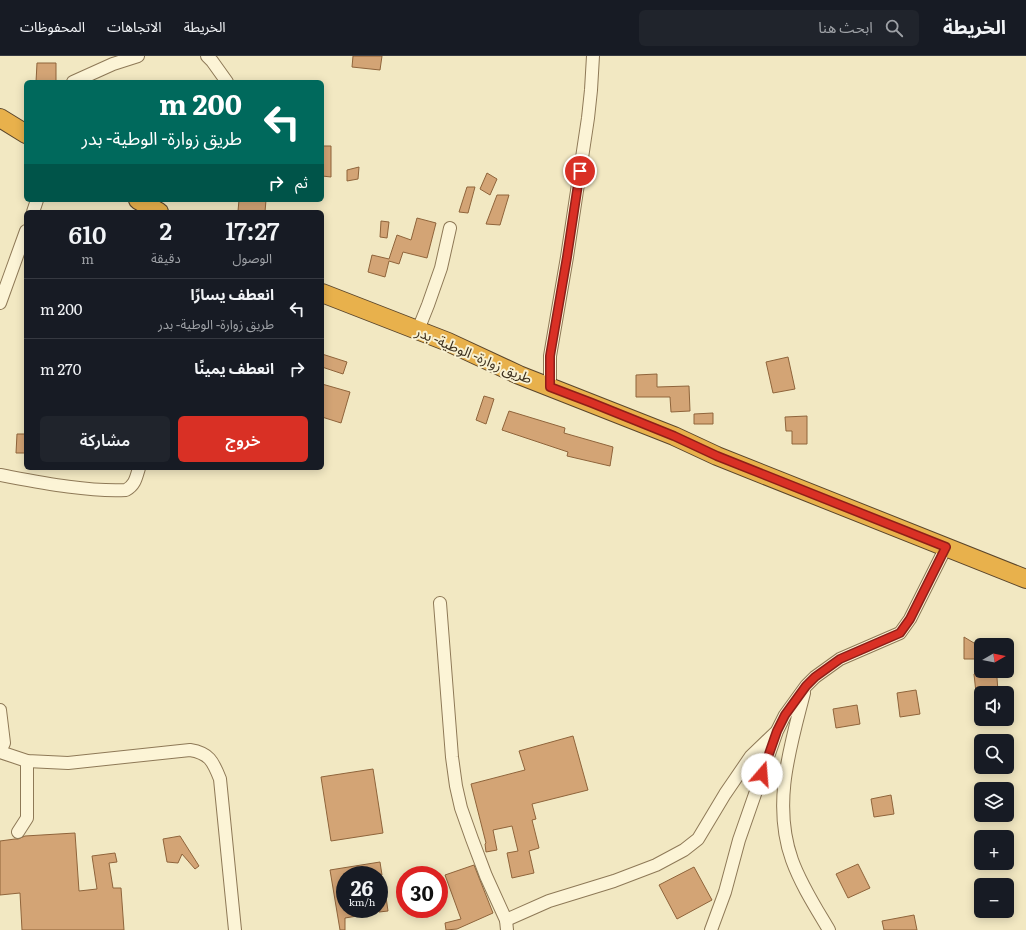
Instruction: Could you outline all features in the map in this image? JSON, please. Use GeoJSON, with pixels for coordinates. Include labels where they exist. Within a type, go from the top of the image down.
{"type":"FeatureCollection","features":[{"type":"Feature","properties":{"kind":"highway"},"geometry":{"type":"LineString","coordinates":[[0,118],[24,133]]}},
{"type":"Feature","properties":{"kind":"highway"},"geometry":{"type":"LineString","coordinates":[[142,202],[156,210]]}},
{"type":"Feature","properties":{"kind":"highway","name":"طريق زوارة- الوطية- بدر"},"geometry":{"type":"LineString","coordinates":[[324,294],[418,330],[550,387],[674,436],[717,456],[1026,579]]}},
{"type":"Feature","properties":{"kind":"street"},"geometry":{"type":"LineString","coordinates":[[77,80],[113,64],[138,56]]}},
{"type":"Feature","properties":{"kind":"street"},"geometry":{"type":"LineString","coordinates":[[207,56],[226,80]]}},
{"type":"Feature","properties":{"kind":"street"},"geometry":{"type":"LineString","coordinates":[[550,387],[550,356],[588,118],[593,56]]}},
{"type":"Feature","properties":{"kind":"street"},"geometry":{"type":"LineString","coordinates":[[418,330],[441,268],[450,228]]}},
{"type":"Feature","properties":{"kind":"street"},"geometry":{"type":"LineString","coordinates":[[0,303],[24,237]]}},
{"type":"Feature","properties":{"kind":"street"},"geometry":{"type":"LineString","coordinates":[[0,475],[85,488],[126,490],[135,482],[138,470]]}},
{"type":"Feature","properties":{"kind":"street"},"geometry":{"type":"LineString","coordinates":[[711,930],[725,892],[739,840],[777,731],[785,715],[806,686],[815,677],[840,659],[900,633],[910,619],[946,547]]}},
{"type":"Feature","properties":{"kind":"street"},"geometry":{"type":"LineString","coordinates":[[440,603],[452,757],[456,786],[461,808],[472,839],[506,925],[549,901],[614,881],[656,865],[684,850],[698,839],[725,794],[751,756],[777,731]]}},
{"type":"Feature","properties":{"kind":"street"},"geometry":{"type":"LineString","coordinates":[[806,686],[788,753],[782,806],[785,832],[792,860],[806,890],[829,930]]}},
{"type":"Feature","properties":{"kind":"street"},"geometry":{"type":"LineString","coordinates":[[0,710],[4,743],[0,751],[27,761],[68,762],[190,750],[200,752],[207,756],[214,764],[220,778],[235,930]]}},
{"type":"Feature","properties":{"kind":"street"},"geometry":{"type":"LineString","coordinates":[[18,832],[27,818],[27,761]]}},
{"type":"Feature","properties":{"kind":"building"},"geometry":{"type":"Polygon","coordinates":[[[353,56],[382,56],[380,70],[352,67],[353,56]]]}},
{"type":"Feature","properties":{"kind":"building"},"geometry":{"type":"Polygon","coordinates":[[[37,63],[56,63],[56,80],[36,80],[37,63]]]}},
{"type":"Feature","properties":{"kind":"building"},"geometry":{"type":"Polygon","coordinates":[[[324,146],[331,146],[331,177],[324,176],[324,146]]]}},
{"type":"Feature","properties":{"kind":"building"},"geometry":{"type":"Polygon","coordinates":[[[359,167],[358,179],[347,181],[347,170],[359,167]]]}},
{"type":"Feature","properties":{"kind":"building"},"geometry":{"type":"Polygon","coordinates":[[[487,173],[497,179],[490,195],[480,189],[487,173]]]}},
{"type":"Feature","properties":{"kind":"building"},"geometry":{"type":"Polygon","coordinates":[[[467,187],[475,187],[468,213],[459,212],[467,187]]]}},
{"type":"Feature","properties":{"kind":"building"},"geometry":{"type":"Polygon","coordinates":[[[497,195],[509,195],[500,225],[486,224],[497,195]]]}},
{"type":"Feature","properties":{"kind":"building"},"geometry":{"type":"Polygon","coordinates":[[[239,202],[266,202],[265,210],[238,210],[239,202]]]}},
{"type":"Feature","properties":{"kind":"building"},"geometry":{"type":"Polygon","coordinates":[[[417,218],[436,223],[427,258],[403,252],[399,264],[389,261],[385,277],[368,272],[372,255],[389,259],[397,235],[411,240],[417,218]]]}},
{"type":"Feature","properties":{"kind":"building"},"geometry":{"type":"Polygon","coordinates":[[[381,221],[389,222],[387,238],[380,237],[381,221]]]}},
{"type":"Feature","properties":{"kind":"building"},"geometry":{"type":"Polygon","coordinates":[[[324,355],[347,362],[343,374],[324,368],[324,355]]]}},
{"type":"Feature","properties":{"kind":"building"},"geometry":{"type":"Polygon","coordinates":[[[788,357],[795,389],[773,393],[766,362],[788,357]]]}},
{"type":"Feature","properties":{"kind":"building"},"geometry":{"type":"Polygon","coordinates":[[[657,374],[657,387],[689,386],[690,411],[671,412],[670,397],[636,397],[636,375],[657,374]]]}},
{"type":"Feature","properties":{"kind":"building"},"geometry":{"type":"Polygon","coordinates":[[[324,385],[350,392],[341,423],[324,418],[324,385]]]}},
{"type":"Feature","properties":{"kind":"building"},"geometry":{"type":"Polygon","coordinates":[[[484,396],[494,399],[486,424],[476,420],[484,396]]]}},
{"type":"Feature","properties":{"kind":"building"},"geometry":{"type":"Polygon","coordinates":[[[509,411],[565,428],[564,433],[613,447],[610,466],[567,456],[568,452],[502,430],[509,411]]]}},
{"type":"Feature","properties":{"kind":"building"},"geometry":{"type":"Polygon","coordinates":[[[713,413],[713,424],[694,424],[694,414],[713,413]]]}},
{"type":"Feature","properties":{"kind":"building"},"geometry":{"type":"Polygon","coordinates":[[[807,416],[807,444],[792,444],[792,431],[786,431],[785,417],[807,416]]]}},
{"type":"Feature","properties":{"kind":"building"},"geometry":{"type":"Polygon","coordinates":[[[17,434],[24,434],[24,453],[16,453],[17,434]]]}},
{"type":"Feature","properties":{"kind":"building"},"geometry":{"type":"Polygon","coordinates":[[[964,637],[974,643],[974,659],[964,659],[964,637]]]}},
{"type":"Feature","properties":{"kind":"building"},"geometry":{"type":"Polygon","coordinates":[[[974,678],[997,678],[998,686],[975,686],[974,678]]]}},
{"type":"Feature","properties":{"kind":"building"},"geometry":{"type":"Polygon","coordinates":[[[916,690],[920,714],[900,717],[897,693],[916,690]]]}},
{"type":"Feature","properties":{"kind":"building"},"geometry":{"type":"Polygon","coordinates":[[[857,705],[860,724],[836,728],[833,709],[857,705]]]}},
{"type":"Feature","properties":{"kind":"building"},"geometry":{"type":"Polygon","coordinates":[[[573,736],[588,790],[532,804],[536,819],[532,820],[539,848],[529,851],[534,873],[512,878],[507,853],[518,851],[512,826],[493,830],[497,850],[486,852],[486,843],[471,784],[525,770],[519,751],[573,736]]]}},
{"type":"Feature","properties":{"kind":"building"},"geometry":{"type":"Polygon","coordinates":[[[373,769],[383,833],[331,841],[321,777],[373,769]]]}},
{"type":"Feature","properties":{"kind":"building"},"geometry":{"type":"Polygon","coordinates":[[[891,795],[894,814],[874,817],[871,799],[891,795]]]}},
{"type":"Feature","properties":{"kind":"building"},"geometry":{"type":"Polygon","coordinates":[[[75,833],[79,891],[97,889],[92,856],[115,853],[117,862],[109,863],[113,888],[121,888],[124,930],[22,930],[20,893],[0,895],[0,841],[18,839],[25,836],[75,833]]]}},
{"type":"Feature","properties":{"kind":"building"},"geometry":{"type":"Polygon","coordinates":[[[180,836],[199,866],[195,869],[182,854],[178,863],[167,862],[163,839],[180,836]]]}},
{"type":"Feature","properties":{"kind":"building"},"geometry":{"type":"Polygon","coordinates":[[[380,862],[381,866],[355,866],[380,862]]]}},
{"type":"Feature","properties":{"kind":"building"},"geometry":{"type":"Polygon","coordinates":[[[858,864],[870,888],[848,898],[836,874],[858,864]]]}},
{"type":"Feature","properties":{"kind":"building"},"geometry":{"type":"Polygon","coordinates":[[[474,865],[493,913],[457,929],[446,930],[445,923],[461,919],[448,883],[448,874],[474,865]]]}},
{"type":"Feature","properties":{"kind":"building"},"geometry":{"type":"Polygon","coordinates":[[[694,867],[712,900],[677,919],[659,885],[694,867]]]}},
{"type":"Feature","properties":{"kind":"building"},"geometry":{"type":"Polygon","coordinates":[[[336,869],[336,906],[330,870],[336,869]]]}},
{"type":"Feature","properties":{"kind":"building"},"geometry":{"type":"Polygon","coordinates":[[[914,915],[917,930],[884,930],[882,921],[914,915]]]}},
{"type":"Feature","properties":{"kind":"building"},"geometry":{"type":"Polygon","coordinates":[[[338,918],[345,918],[345,930],[340,930],[338,918]]]}},
{"type":"Feature","properties":{"kind":"route"},"geometry":{"type":"LineString","coordinates":[[580,171],[550,356],[550,387],[674,436],[717,456],[946,547],[910,619],[900,633],[840,659],[815,677],[806,686],[785,715],[777,731],[762,774]]}}]}
